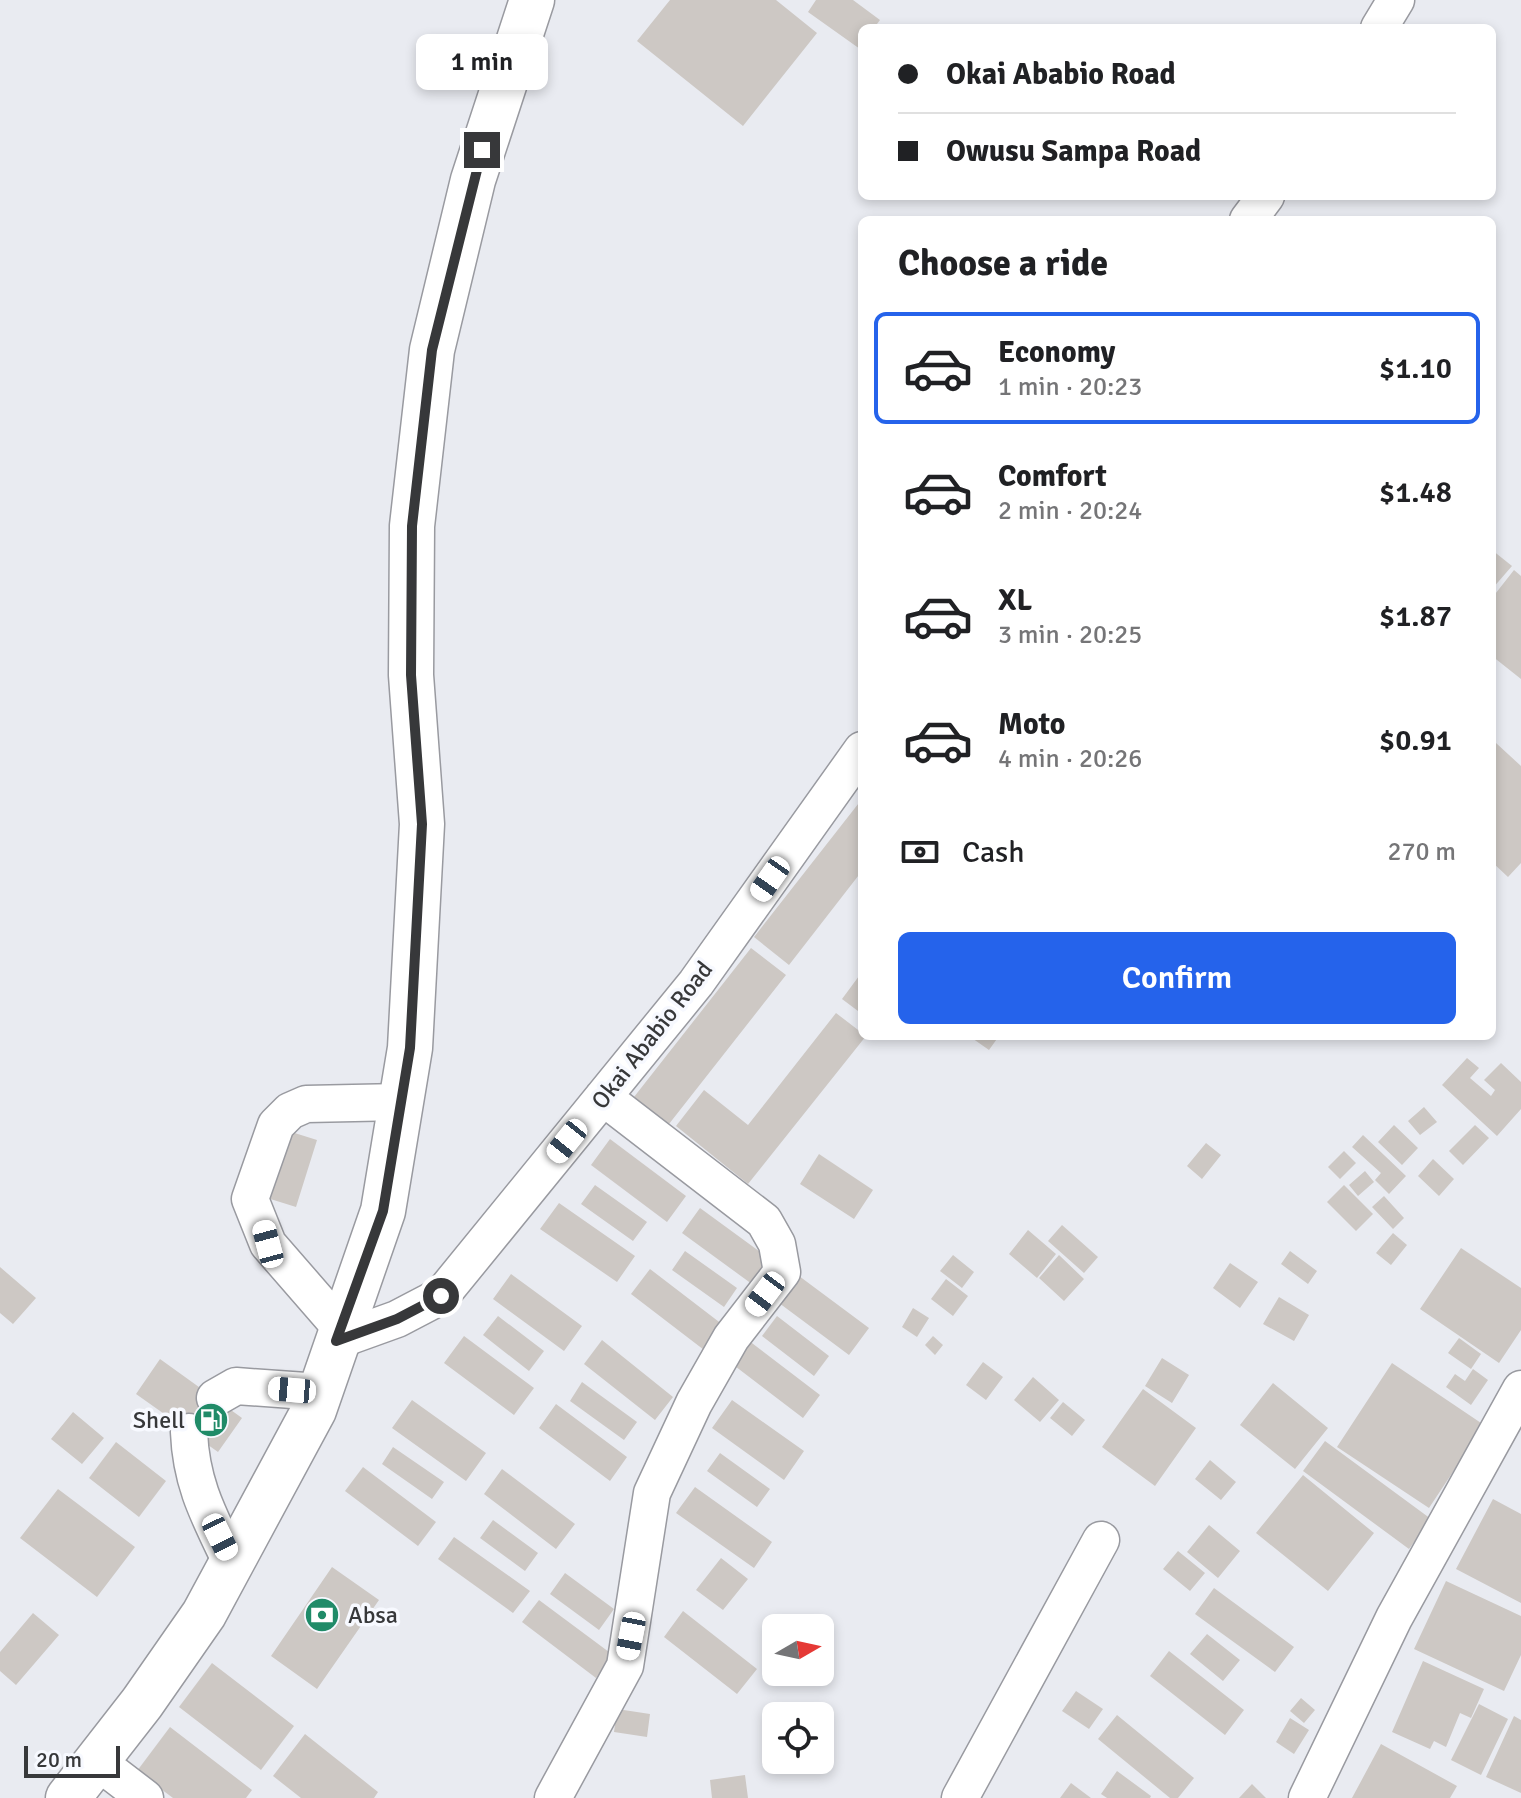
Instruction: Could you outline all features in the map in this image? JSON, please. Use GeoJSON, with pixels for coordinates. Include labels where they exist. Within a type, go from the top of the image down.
{"type":"FeatureCollection","features":[{"type":"Feature","properties":{"kind":"main road"},"geometry":{"type":"LineString","coordinates":[[68,1798],[98,1762],[204,1614],[314,1410],[383,1211],[410,1048],[422,824],[411,675],[412,526],[432,350],[473,180],[532,0]]}},
{"type":"Feature","properties":{"kind":"street"},"geometry":{"type":"LineString","coordinates":[[1381,24],[1396,0]]}},
{"type":"Feature","properties":{"kind":"street","name":"Okai Ababio Road"},"geometry":{"type":"LineString","coordinates":[[338,1334],[409,1314],[441,1296],[696,983],[858,756]]}},
{"type":"Feature","properties":{"kind":"street"},"geometry":{"type":"LineString","coordinates":[[553,1798],[625,1666],[652,1493],[694,1403],[731,1338],[782,1272],[777,1244],[764,1221],[603,1097]]}},
{"type":"Feature","properties":{"kind":"street"},"geometry":{"type":"LineString","coordinates":[[338,1334],[268,1244],[250,1199],[276,1125],[290,1111],[306,1104],[401,1102]]}},
{"type":"Feature","properties":{"kind":"street"},"geometry":{"type":"LineString","coordinates":[[215,1398],[236,1386],[320,1392]]}},
{"type":"Feature","properties":{"kind":"street"},"geometry":{"type":"LineString","coordinates":[[1307,1798],[1394,1618],[1521,1389]]}},
{"type":"Feature","properties":{"kind":"street"},"geometry":{"type":"LineString","coordinates":[[189,1432],[190,1463],[196,1488],[231,1562]]}},
{"type":"Feature","properties":{"kind":"street"},"geometry":{"type":"LineString","coordinates":[[960,1798],[1101,1540]]}},
{"type":"Feature","properties":{"kind":"street"},"geometry":{"type":"LineString","coordinates":[[98,1762],[145,1798]]}},
{"type":"Feature","properties":{"kind":"building"},"geometry":{"type":"Polygon","coordinates":[[[670,0],[776,0],[817,33],[743,126],[637,41],[670,0]]]}},
{"type":"Feature","properties":{"kind":"building"},"geometry":{"type":"Polygon","coordinates":[[[816,0],[853,0],[880,20],[877,24],[858,24],[858,48],[808,12],[816,0]]]}},
{"type":"Feature","properties":{"kind":"building"},"geometry":{"type":"Polygon","coordinates":[[[1496,553],[1512,566],[1496,584],[1496,553]]]}},
{"type":"Feature","properties":{"kind":"building"},"geometry":{"type":"Polygon","coordinates":[[[1514,570],[1521,576],[1521,679],[1496,659],[1496,593],[1514,570]]]}},
{"type":"Feature","properties":{"kind":"building"},"geometry":{"type":"Polygon","coordinates":[[[1496,743],[1521,766],[1521,863],[1508,877],[1496,866],[1496,743]]]}},
{"type":"Feature","properties":{"kind":"building"},"geometry":{"type":"Polygon","coordinates":[[[858,804],[858,876],[789,965],[754,937],[858,804]]]}},
{"type":"Feature","properties":{"kind":"building"},"geometry":{"type":"Polygon","coordinates":[[[751,948],[786,975],[669,1124],[634,1097],[751,948]]]}},
{"type":"Feature","properties":{"kind":"building"},"geometry":{"type":"Polygon","coordinates":[[[858,977],[858,1011],[842,999],[858,977]]]}},
{"type":"Feature","properties":{"kind":"building"},"geometry":{"type":"Polygon","coordinates":[[[836,1013],[858,1030],[858,1040],[863,1040],[748,1184],[676,1126],[704,1090],[748,1125],[836,1013]]]}},
{"type":"Feature","properties":{"kind":"building"},"geometry":{"type":"Polygon","coordinates":[[[975,1040],[996,1040],[989,1050],[975,1040]]]}},
{"type":"Feature","properties":{"kind":"building"},"geometry":{"type":"Polygon","coordinates":[[[1467,1058],[1479,1068],[1470,1078],[1491,1096],[1495,1090],[1484,1080],[1501,1063],[1521,1082],[1521,1109],[1497,1136],[1442,1085],[1467,1058]]]}},
{"type":"Feature","properties":{"kind":"building"},"geometry":{"type":"Polygon","coordinates":[[[1424,1107],[1437,1122],[1420,1135],[1408,1121],[1424,1107]]]}},
{"type":"Feature","properties":{"kind":"building"},"geometry":{"type":"Polygon","coordinates":[[[1394,1125],[1418,1148],[1402,1165],[1378,1142],[1394,1125]]]}},
{"type":"Feature","properties":{"kind":"building"},"geometry":{"type":"Polygon","coordinates":[[[1475,1125],[1489,1138],[1463,1165],[1449,1151],[1475,1125]]]}},
{"type":"Feature","properties":{"kind":"building"},"geometry":{"type":"Polygon","coordinates":[[[285,1130],[317,1140],[296,1207],[264,1197],[285,1130]]]}},
{"type":"Feature","properties":{"kind":"building"},"geometry":{"type":"Polygon","coordinates":[[[1363,1135],[1406,1176],[1389,1194],[1375,1180],[1381,1173],[1352,1147],[1363,1135]]]}},
{"type":"Feature","properties":{"kind":"building"},"geometry":{"type":"Polygon","coordinates":[[[610,1139],[686,1196],[667,1222],[591,1165],[610,1139]]]}},
{"type":"Feature","properties":{"kind":"building"},"geometry":{"type":"Polygon","coordinates":[[[1206,1143],[1221,1155],[1202,1179],[1187,1166],[1206,1143]]]}},
{"type":"Feature","properties":{"kind":"building"},"geometry":{"type":"Polygon","coordinates":[[[1344,1151],[1356,1163],[1340,1179],[1328,1167],[1344,1151]]]}},
{"type":"Feature","properties":{"kind":"building"},"geometry":{"type":"Polygon","coordinates":[[[819,1154],[873,1190],[854,1219],[800,1184],[819,1154]]]}},
{"type":"Feature","properties":{"kind":"building"},"geometry":{"type":"Polygon","coordinates":[[[1433,1159],[1454,1179],[1439,1196],[1418,1176],[1433,1159]]]}},
{"type":"Feature","properties":{"kind":"building"},"geometry":{"type":"Polygon","coordinates":[[[1365,1171],[1374,1182],[1358,1196],[1349,1185],[1365,1171]]]}},
{"type":"Feature","properties":{"kind":"building"},"geometry":{"type":"Polygon","coordinates":[[[595,1185],[647,1222],[633,1241],[581,1204],[595,1185]]]}},
{"type":"Feature","properties":{"kind":"building"},"geometry":{"type":"Polygon","coordinates":[[[1344,1185],[1373,1214],[1356,1231],[1327,1202],[1344,1185]]]}},
{"type":"Feature","properties":{"kind":"building"},"geometry":{"type":"Polygon","coordinates":[[[1384,1196],[1404,1218],[1393,1229],[1372,1207],[1384,1196]]]}},
{"type":"Feature","properties":{"kind":"building"},"geometry":{"type":"Polygon","coordinates":[[[559,1203],[635,1256],[617,1282],[540,1229],[559,1203]]]}},
{"type":"Feature","properties":{"kind":"building"},"geometry":{"type":"Polygon","coordinates":[[[700,1208],[774,1262],[756,1287],[682,1233],[700,1208]]]}},
{"type":"Feature","properties":{"kind":"building"},"geometry":{"type":"Polygon","coordinates":[[[1062,1225],[1098,1257],[1084,1273],[1048,1241],[1062,1225]]]}},
{"type":"Feature","properties":{"kind":"building"},"geometry":{"type":"Polygon","coordinates":[[[1028,1230],[1056,1254],[1037,1278],[1009,1254],[1028,1230]]]}},
{"type":"Feature","properties":{"kind":"building"},"geometry":{"type":"Polygon","coordinates":[[[1393,1233],[1407,1245],[1391,1265],[1376,1253],[1393,1233]]]}},
{"type":"Feature","properties":{"kind":"building"},"geometry":{"type":"Polygon","coordinates":[[[1461,1248],[1521,1288],[1521,1330],[1499,1363],[1420,1309],[1461,1248]]]}},
{"type":"Feature","properties":{"kind":"building"},"geometry":{"type":"Polygon","coordinates":[[[685,1251],[737,1288],[724,1307],[672,1270],[685,1251]]]}},
{"type":"Feature","properties":{"kind":"building"},"geometry":{"type":"Polygon","coordinates":[[[1290,1251],[1317,1271],[1308,1284],[1281,1264],[1290,1251]]]}},
{"type":"Feature","properties":{"kind":"building"},"geometry":{"type":"Polygon","coordinates":[[[953,1255],[974,1272],[962,1288],[940,1271],[953,1255]]]}},
{"type":"Feature","properties":{"kind":"building"},"geometry":{"type":"Polygon","coordinates":[[[1059,1255],[1084,1279],[1064,1301],[1039,1278],[1059,1255]]]}},
{"type":"Feature","properties":{"kind":"building"},"geometry":{"type":"Polygon","coordinates":[[[1230,1263],[1258,1282],[1240,1308],[1213,1288],[1230,1263]]]}},
{"type":"Feature","properties":{"kind":"building"},"geometry":{"type":"Polygon","coordinates":[[[0,1267],[36,1298],[13,1324],[0,1313],[0,1267]]]}},
{"type":"Feature","properties":{"kind":"building"},"geometry":{"type":"Polygon","coordinates":[[[650,1269],[727,1328],[708,1353],[631,1294],[650,1269]]]}},
{"type":"Feature","properties":{"kind":"building"},"geometry":{"type":"Polygon","coordinates":[[[795,1273],[869,1328],[849,1355],[775,1300],[795,1273]]]}},
{"type":"Feature","properties":{"kind":"building"},"geometry":{"type":"Polygon","coordinates":[[[511,1274],[582,1326],[564,1351],[493,1299],[511,1274]]]}},
{"type":"Feature","properties":{"kind":"building"},"geometry":{"type":"Polygon","coordinates":[[[946,1279],[968,1296],[953,1316],[931,1299],[946,1279]]]}},
{"type":"Feature","properties":{"kind":"building"},"geometry":{"type":"Polygon","coordinates":[[[1279,1297],[1309,1315],[1294,1341],[1263,1324],[1279,1297]]]}},
{"type":"Feature","properties":{"kind":"building"},"geometry":{"type":"Polygon","coordinates":[[[913,1308],[929,1318],[917,1337],[902,1327],[913,1308]]]}},
{"type":"Feature","properties":{"kind":"building"},"geometry":{"type":"Polygon","coordinates":[[[498,1316],[544,1351],[529,1371],[483,1335],[498,1316]]]}},
{"type":"Feature","properties":{"kind":"building"},"geometry":{"type":"Polygon","coordinates":[[[777,1316],[829,1356],[814,1376],[762,1336],[777,1316]]]}},
{"type":"Feature","properties":{"kind":"building"},"geometry":{"type":"Polygon","coordinates":[[[464,1336],[534,1388],[514,1415],[444,1363],[464,1336]]]}},
{"type":"Feature","properties":{"kind":"building"},"geometry":{"type":"Polygon","coordinates":[[[933,1336],[943,1345],[935,1355],[925,1345],[933,1336]]]}},
{"type":"Feature","properties":{"kind":"building"},"geometry":{"type":"Polygon","coordinates":[[[744,1337],[820,1395],[803,1418],[727,1360],[744,1337]]]}},
{"type":"Feature","properties":{"kind":"building"},"geometry":{"type":"Polygon","coordinates":[[[1459,1338],[1481,1354],[1471,1369],[1448,1353],[1459,1338]]]}},
{"type":"Feature","properties":{"kind":"building"},"geometry":{"type":"Polygon","coordinates":[[[602,1340],[673,1397],[655,1420],[584,1364],[602,1340]]]}},
{"type":"Feature","properties":{"kind":"building"},"geometry":{"type":"Polygon","coordinates":[[[1162,1358],[1189,1375],[1172,1403],[1145,1386],[1162,1358]]]}},
{"type":"Feature","properties":{"kind":"building"},"geometry":{"type":"Polygon","coordinates":[[[160,1359],[242,1418],[218,1452],[136,1394],[160,1359]]]}},
{"type":"Feature","properties":{"kind":"building"},"geometry":{"type":"Polygon","coordinates":[[[983,1362],[1003,1377],[986,1400],[966,1385],[983,1362]]]}},
{"type":"Feature","properties":{"kind":"building"},"geometry":{"type":"Polygon","coordinates":[[[1392,1363],[1484,1425],[1429,1508],[1337,1447],[1392,1363]]]}},
{"type":"Feature","properties":{"kind":"building"},"geometry":{"type":"Polygon","coordinates":[[[1473,1369],[1488,1380],[1471,1405],[1446,1387],[1455,1374],[1465,1381],[1473,1369]]]}},
{"type":"Feature","properties":{"kind":"building"},"geometry":{"type":"Polygon","coordinates":[[[1033,1377],[1059,1400],[1040,1422],[1014,1400],[1033,1377]]]}},
{"type":"Feature","properties":{"kind":"building"},"geometry":{"type":"Polygon","coordinates":[[[582,1382],[637,1422],[624,1440],[570,1401],[582,1382]]]}},
{"type":"Feature","properties":{"kind":"building"},"geometry":{"type":"Polygon","coordinates":[[[1273,1383],[1328,1428],[1295,1469],[1240,1425],[1273,1383]]]}},
{"type":"Feature","properties":{"kind":"building"},"geometry":{"type":"Polygon","coordinates":[[[1143,1389],[1196,1428],[1155,1486],[1102,1447],[1143,1389]]]}},
{"type":"Feature","properties":{"kind":"building"},"geometry":{"type":"Polygon","coordinates":[[[412,1400],[486,1453],[466,1481],[392,1428],[412,1400]]]}},
{"type":"Feature","properties":{"kind":"building"},"geometry":{"type":"Polygon","coordinates":[[[732,1400],[804,1451],[784,1480],[712,1428],[732,1400]]]}},
{"type":"Feature","properties":{"kind":"building"},"geometry":{"type":"Polygon","coordinates":[[[1063,1402],[1085,1420],[1072,1436],[1050,1418],[1063,1402]]]}},
{"type":"Feature","properties":{"kind":"building"},"geometry":{"type":"Polygon","coordinates":[[[556,1404],[627,1457],[610,1481],[539,1428],[556,1404]]]}},
{"type":"Feature","properties":{"kind":"building"},"geometry":{"type":"Polygon","coordinates":[[[73,1412],[104,1438],[82,1464],[51,1439],[73,1412]]]}},
{"type":"Feature","properties":{"kind":"building"},"geometry":{"type":"Polygon","coordinates":[[[1325,1441],[1431,1519],[1409,1549],[1303,1471],[1325,1441]]]}},
{"type":"Feature","properties":{"kind":"building"},"geometry":{"type":"Polygon","coordinates":[[[116,1442],[166,1481],[139,1517],[89,1478],[116,1442]]]}},
{"type":"Feature","properties":{"kind":"building"},"geometry":{"type":"Polygon","coordinates":[[[393,1447],[444,1482],[432,1499],[382,1464],[393,1447]]]}},
{"type":"Feature","properties":{"kind":"building"},"geometry":{"type":"Polygon","coordinates":[[[720,1453],[770,1489],[757,1507],[707,1471],[720,1453]]]}},
{"type":"Feature","properties":{"kind":"building"},"geometry":{"type":"Polygon","coordinates":[[[1210,1460],[1236,1482],[1221,1500],[1195,1479],[1210,1460]]]}},
{"type":"Feature","properties":{"kind":"building"},"geometry":{"type":"Polygon","coordinates":[[[363,1467],[436,1522],[418,1546],[345,1491],[363,1467]]]}},
{"type":"Feature","properties":{"kind":"building"},"geometry":{"type":"Polygon","coordinates":[[[502,1469],[575,1524],[556,1549],[484,1494],[502,1469]]]}},
{"type":"Feature","properties":{"kind":"building"},"geometry":{"type":"Polygon","coordinates":[[[1303,1475],[1374,1533],[1328,1591],[1256,1533],[1303,1475]]]}},
{"type":"Feature","properties":{"kind":"building"},"geometry":{"type":"Polygon","coordinates":[[[695,1487],[772,1542],[754,1568],[676,1513],[695,1487]]]}},
{"type":"Feature","properties":{"kind":"building"},"geometry":{"type":"Polygon","coordinates":[[[58,1489],[135,1547],[97,1597],[20,1538],[58,1489]]]}},
{"type":"Feature","properties":{"kind":"building"},"geometry":{"type":"Polygon","coordinates":[[[1493,1499],[1521,1514],[1521,1603],[1456,1569],[1493,1499]]]}},
{"type":"Feature","properties":{"kind":"building"},"geometry":{"type":"Polygon","coordinates":[[[493,1520],[538,1553],[525,1571],[480,1538],[493,1520]]]}},
{"type":"Feature","properties":{"kind":"building"},"geometry":{"type":"Polygon","coordinates":[[[1209,1525],[1240,1551],[1218,1578],[1187,1552],[1209,1525]]]}},
{"type":"Feature","properties":{"kind":"building"},"geometry":{"type":"Polygon","coordinates":[[[454,1537],[530,1591],[513,1613],[438,1559],[454,1537]]]}},
{"type":"Feature","properties":{"kind":"building"},"geometry":{"type":"Polygon","coordinates":[[[1178,1551],[1205,1573],[1190,1591],[1163,1569],[1178,1551]]]}},
{"type":"Feature","properties":{"kind":"building"},"geometry":{"type":"Polygon","coordinates":[[[721,1558],[748,1579],[723,1610],[696,1590],[721,1558]]]}},
{"type":"Feature","properties":{"kind":"building"},"geometry":{"type":"Polygon","coordinates":[[[332,1567],[379,1600],[317,1689],[271,1656],[332,1567]]]}},
{"type":"Feature","properties":{"kind":"building"},"geometry":{"type":"Polygon","coordinates":[[[565,1573],[614,1609],[599,1630],[550,1594],[565,1573]]]}},
{"type":"Feature","properties":{"kind":"building"},"geometry":{"type":"Polygon","coordinates":[[[1446,1581],[1521,1616],[1521,1655],[1504,1691],[1414,1649],[1446,1581]]]}},
{"type":"Feature","properties":{"kind":"building"},"geometry":{"type":"Polygon","coordinates":[[[1214,1588],[1294,1647],[1275,1672],[1195,1614],[1214,1588]]]}},
{"type":"Feature","properties":{"kind":"building"},"geometry":{"type":"Polygon","coordinates":[[[539,1600],[613,1655],[596,1678],[522,1622],[539,1600]]]}},
{"type":"Feature","properties":{"kind":"building"},"geometry":{"type":"Polygon","coordinates":[[[683,1611],[757,1669],[737,1694],[664,1637],[683,1611]]]}},
{"type":"Feature","properties":{"kind":"building"},"geometry":{"type":"Polygon","coordinates":[[[33,1613],[59,1635],[16,1685],[0,1671],[0,1652],[33,1613]]]}},
{"type":"Feature","properties":{"kind":"building"},"geometry":{"type":"Polygon","coordinates":[[[1207,1634],[1240,1660],[1223,1681],[1190,1654],[1207,1634]]]}},
{"type":"Feature","properties":{"kind":"building"},"geometry":{"type":"Polygon","coordinates":[[[1169,1651],[1244,1710],[1225,1735],[1150,1676],[1169,1651]]]}},
{"type":"Feature","properties":{"kind":"building"},"geometry":{"type":"Polygon","coordinates":[[[1423,1661],[1484,1689],[1471,1718],[1460,1713],[1446,1747],[1434,1741],[1430,1749],[1392,1732],[1423,1661]]]}},
{"type":"Feature","properties":{"kind":"building"},"geometry":{"type":"Polygon","coordinates":[[[212,1663],[294,1726],[261,1770],[179,1707],[212,1663]]]}},
{"type":"Feature","properties":{"kind":"building"},"geometry":{"type":"Polygon","coordinates":[[[1076,1691],[1103,1709],[1089,1729],[1062,1711],[1076,1691]]]}},
{"type":"Feature","properties":{"kind":"building"},"geometry":{"type":"Polygon","coordinates":[[[1301,1698],[1315,1710],[1304,1723],[1290,1711],[1301,1698]]]}},
{"type":"Feature","properties":{"kind":"building"},"geometry":{"type":"Polygon","coordinates":[[[1479,1704],[1508,1719],[1481,1775],[1451,1760],[1479,1704]]]}},
{"type":"Feature","properties":{"kind":"building"},"geometry":{"type":"Polygon","coordinates":[[[617,1709],[650,1714],[647,1737],[614,1732],[617,1709]]]}},
{"type":"Feature","properties":{"kind":"building"},"geometry":{"type":"Polygon","coordinates":[[[1117,1715],[1194,1778],[1178,1798],[1170,1798],[1098,1739],[1117,1715]]]}},
{"type":"Feature","properties":{"kind":"building"},"geometry":{"type":"Polygon","coordinates":[[[1514,1716],[1521,1720],[1521,1793],[1486,1777],[1514,1716]]]}},
{"type":"Feature","properties":{"kind":"building"},"geometry":{"type":"Polygon","coordinates":[[[1290,1718],[1309,1730],[1294,1754],[1276,1742],[1290,1718]]]}},
{"type":"Feature","properties":{"kind":"building"},"geometry":{"type":"Polygon","coordinates":[[[170,1727],[252,1790],[246,1798],[173,1798],[137,1771],[170,1727]]]}},
{"type":"Feature","properties":{"kind":"building"},"geometry":{"type":"Polygon","coordinates":[[[305,1734],[378,1792],[374,1798],[301,1798],[273,1776],[305,1734]]]}},
{"type":"Feature","properties":{"kind":"building"},"geometry":{"type":"Polygon","coordinates":[[[1381,1744],[1457,1786],[1450,1798],[1352,1798],[1381,1744]]]}},
{"type":"Feature","properties":{"kind":"building"},"geometry":{"type":"Polygon","coordinates":[[[1117,1771],[1150,1798],[1107,1798],[1101,1794],[1117,1771]]]}},
{"type":"Feature","properties":{"kind":"building"},"geometry":{"type":"Polygon","coordinates":[[[745,1775],[748,1798],[712,1798],[710,1780],[745,1775]]]}},
{"type":"Feature","properties":{"kind":"building"},"geometry":{"type":"Polygon","coordinates":[[[1071,1783],[1091,1798],[1060,1798],[1071,1783]]]}},
{"type":"Feature","properties":{"kind":"building"},"geometry":{"type":"Polygon","coordinates":[[[1252,1784],[1266,1798],[1239,1798],[1252,1784]]]}},
{"type":"Feature","properties":{"kind":"place","name":"Shell"},"geometry":{"type":"Point","coordinates":[211,1420]}},
{"type":"Feature","properties":{"kind":"place","name":"Absa"},"geometry":{"type":"Point","coordinates":[322,1615]}},
{"type":"Feature","properties":{"kind":"route"},"geometry":{"type":"LineString","coordinates":[[441,1296],[397,1319],[336,1341],[383,1211],[410,1048],[422,824],[411,675],[412,526],[432,350],[482,150]]}}]}
